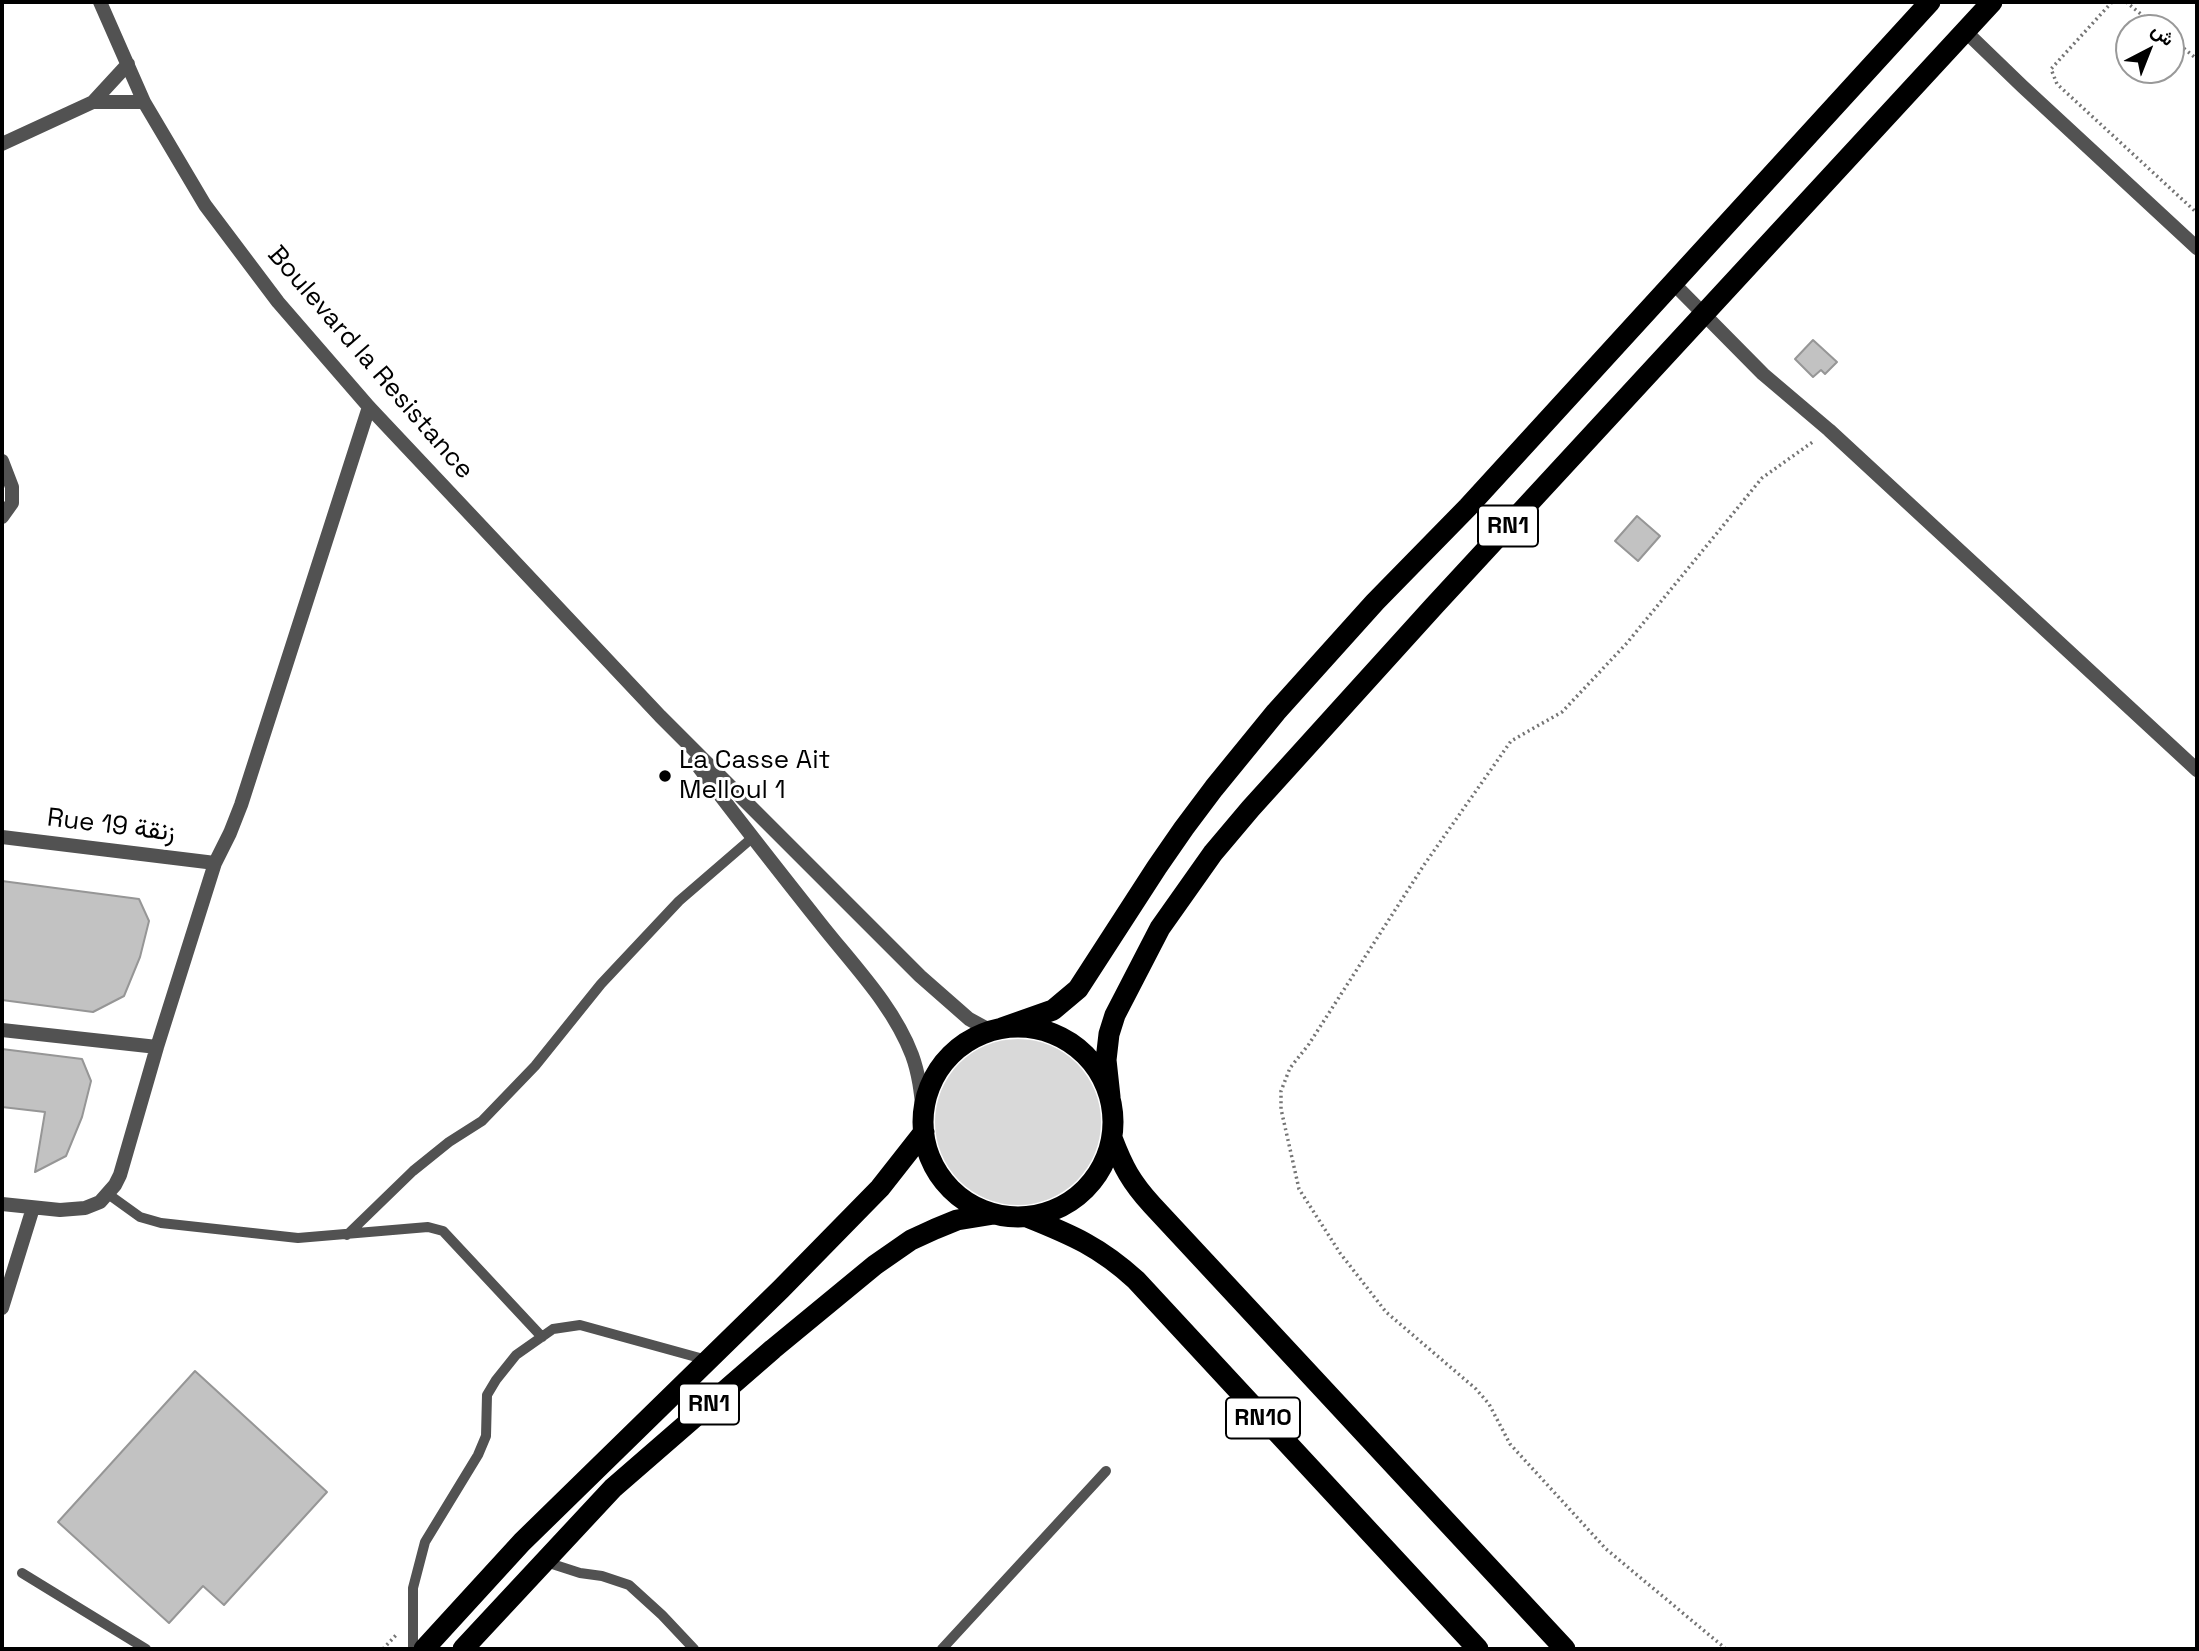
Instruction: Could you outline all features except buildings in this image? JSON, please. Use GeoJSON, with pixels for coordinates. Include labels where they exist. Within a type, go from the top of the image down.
{"type":"FeatureCollection","features":[{"type":"Feature","properties":{"kind":"highway","name":"RN1"},"geometry":{"type":"LineString","coordinates":[[994,1214],[971,1205],[951,1189],[935,1169],[930,1157],[924,1123],[929,1088],[941,1066],[968,1041],[1053,1010],[1079,989],[1184,828],[1276,712],[1375,602],[1468,507],[1930,2]]}},
{"type":"Feature","properties":{"kind":"highway","name":"RN1"},"geometry":{"type":"LineString","coordinates":[[463,1649],[613,1488],[773,1349],[875,1265],[912,1240],[957,1220],[994,1214],[1027,1217],[1054,1211],[1087,1188],[1103,1166],[1112,1138],[1113,1112],[1106,1060],[1115,1014],[1160,928],[1189,884],[1267,790],[1992,2]]}},
{"type":"Feature","properties":{"kind":"highway","name":"RN1"},"geometry":{"type":"LineString","coordinates":[[997,1030],[1030,1028],[1069,1042],[1091,1060],[1106,1084],[1110,1097]]}},
{"type":"Feature","properties":{"kind":"highway","name":"RN1"},"geometry":{"type":"LineString","coordinates":[[424,1649],[522,1542],[880,1188],[924,1123]]}},
{"type":"Feature","properties":{"kind":"highway","name":"RN10"},"geometry":{"type":"LineString","coordinates":[[1112,1138],[1132,1182],[1159,1214],[1565,1649]]}},
{"type":"Feature","properties":{"kind":"highway","name":"RN10"},"geometry":{"type":"LineString","coordinates":[[1027,1217],[1086,1242],[1104,1253],[1136,1280],[1478,1649]]}},
{"type":"Feature","properties":{"kind":"street","name":"Boulevard la Resistance"},"geometry":{"type":"LineString","coordinates":[[100,2],[144,102],[205,205],[278,302],[369,407],[660,716],[920,976],[970,1019],[997,1030]]}},
{"type":"Feature","properties":{"kind":"street"},"geometry":{"type":"LineString","coordinates":[[1965,31],[2197,248]]}},
{"type":"Feature","properties":{"kind":"street"},"geometry":{"type":"LineString","coordinates":[[2,144],[93,102],[128,64]]}},
{"type":"Feature","properties":{"kind":"street"},"geometry":{"type":"LineString","coordinates":[[93,102],[144,102]]}},
{"type":"Feature","properties":{"kind":"street"},"geometry":{"type":"LineString","coordinates":[[1673,283],[1763,374],[1829,430],[2197,770]]}},
{"type":"Feature","properties":{"kind":"street"},"geometry":{"type":"LineString","coordinates":[[2,1203],[60,1210],[85,1208],[100,1202],[120,1175],[215,863],[241,805],[369,407]]}},
{"type":"Feature","properties":{"kind":"street"},"geometry":{"type":"LineString","coordinates":[[2,461],[12,487],[12,503],[2,517]]}},
{"type":"Feature","properties":{"kind":"street","name":"Boulevard la Resistance"},"geometry":{"type":"LineString","coordinates":[[660,716],[752,838],[876,992],[897,1024],[917,1069],[924,1123]]}},
{"type":"Feature","properties":{"kind":"street","name":"Rue 19 زنقة"},"geometry":{"type":"LineString","coordinates":[[2,837],[215,863]]}},
{"type":"Feature","properties":{"kind":"street"},"geometry":{"type":"LineString","coordinates":[[2,1030],[157,1047]]}},
{"type":"Feature","properties":{"kind":"street"},"geometry":{"type":"LineString","coordinates":[[2,1308],[33,1208]]}},
{"type":"Feature","properties":{"kind":"lane"},"geometry":{"type":"LineString","coordinates":[[346,1235],[413,1171],[449,1142],[482,1121],[535,1066],[601,984],[680,901],[752,838]]}},
{"type":"Feature","properties":{"kind":"lane"},"geometry":{"type":"LineString","coordinates":[[108,1194],[140,1217],[161,1223],[298,1238],[428,1227],[443,1231],[542,1337]]}},
{"type":"Feature","properties":{"kind":"lane"},"geometry":{"type":"LineString","coordinates":[[413,1649],[413,1588],[425,1542],[478,1455],[486,1436],[487,1395],[516,1355],[554,1329],[580,1325],[707,1361]]}},
{"type":"Feature","properties":{"kind":"lane"},"geometry":{"type":"LineString","coordinates":[[942,1649],[1105,1471]]}},
{"type":"Feature","properties":{"kind":"lane"},"geometry":{"type":"LineString","coordinates":[[544,1562],[580,1573],[602,1576],[629,1586],[662,1615],[694,1649]]}},
{"type":"Feature","properties":{"kind":"lane"},"geometry":{"type":"LineString","coordinates":[[23,1573],[146,1649]]}},
{"type":"Feature","properties":{"kind":"path"},"geometry":{"type":"LineString","coordinates":[[2112,2],[2050,69],[2057,83],[2197,213]]}},
{"type":"Feature","properties":{"kind":"path"},"geometry":{"type":"LineString","coordinates":[[2126,2],[2141,14]]}},
{"type":"Feature","properties":{"kind":"path"},"geometry":{"type":"LineString","coordinates":[[1726,1649],[1606,1549],[1510,1444],[1489,1404],[1476,1389],[1387,1312],[1340,1253],[1299,1189],[1281,1109],[1281,1091],[1290,1068],[1309,1044],[1424,865],[1511,741],[1562,712],[1627,643],[1762,478],[1829,430]]}},
{"type":"Feature","properties":{"kind":"shaded area"},"geometry":{"type":"Polygon","coordinates":[[[1018,1039],[1050,1045],[1077,1063],[1095,1090],[1101,1122],[1095,1154],[1077,1181],[1050,1199],[1018,1205],[986,1199],[959,1181],[941,1154],[935,1122],[941,1090],[959,1063],[986,1045],[1018,1039]]]}},
{"type":"Feature","properties":{"kind":"place","name":"La Casse Ait Melloul 1"},"geometry":{"type":"Point","coordinates":[665,776]}}]}
